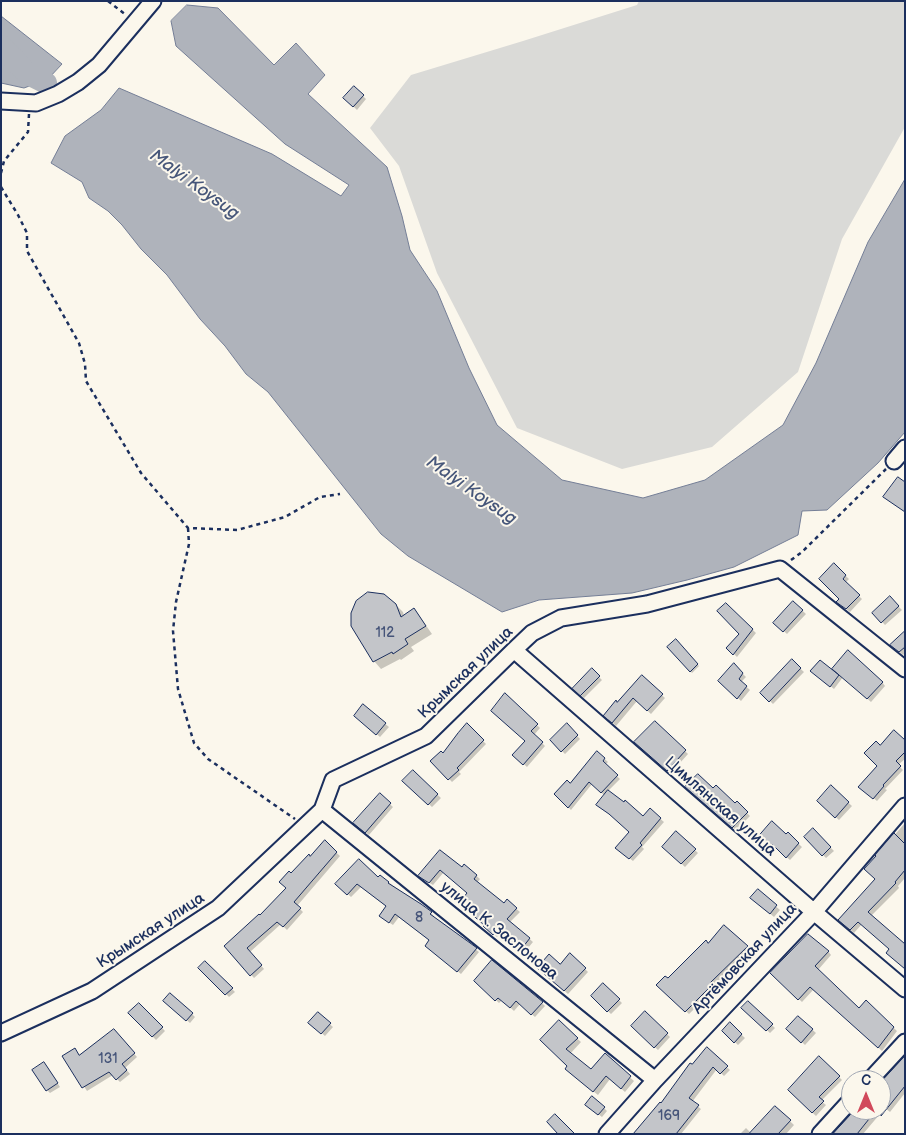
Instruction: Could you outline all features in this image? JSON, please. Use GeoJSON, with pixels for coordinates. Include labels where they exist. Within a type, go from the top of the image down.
{"type":"FeatureCollection","features":[{"type":"Feature","properties":{"kind":"street"},"geometry":{"type":"LineString","coordinates":[[1,101],[36,103],[58,94],[78,82],[99,65],[154,1]]}},
{"type":"Feature","properties":{"kind":"street"},"geometry":{"type":"LineString","coordinates":[[894,461],[905,448]]}},
{"type":"Feature","properties":{"kind":"street"},"geometry":{"type":"LineString","coordinates":[[780,569],[905,669]]}},
{"type":"Feature","properties":{"kind":"street","name":"Крымская улица"},"geometry":{"type":"LineString","coordinates":[[1,1033],[92,991],[218,908],[322,810],[333,780],[426,736],[532,633],[561,618],[647,604],[780,569]]}},
{"type":"Feature","properties":{"kind":"street","name":"Цимлянская улица"},"geometry":{"type":"LineString","coordinates":[[514,650],[905,989]]}},
{"type":"Feature","properties":{"kind":"street","name":"Артёмовская улица"},"geometry":{"type":"LineString","coordinates":[[607,1134],[655,1080],[814,912],[905,806]]}},
{"type":"Feature","properties":{"kind":"street","name":"улица К. Заслонова"},"geometry":{"type":"LineString","coordinates":[[322,810],[655,1080]]}},
{"type":"Feature","properties":{"kind":"street"},"geometry":{"type":"LineString","coordinates":[[879,1070],[905,1042]]}},
{"type":"Feature","properties":{"kind":"street"},"geometry":{"type":"LineString","coordinates":[[820,1134],[841,1111]]}},
{"type":"Feature","properties":{"kind":"path"},"geometry":{"type":"LineString","coordinates":[[108,1],[135,22]]}},
{"type":"Feature","properties":{"kind":"path"},"geometry":{"type":"LineString","coordinates":[[1,173],[4,161],[28,132],[30,103]]}},
{"type":"Feature","properties":{"kind":"path"},"geometry":{"type":"LineString","coordinates":[[1,187],[18,215],[26,233],[27,252],[79,343],[85,364],[86,381],[141,473],[188,528],[189,544],[176,602],[173,631],[178,689],[194,742],[208,758],[305,826]]}},
{"type":"Feature","properties":{"kind":"path"},"geometry":{"type":"LineString","coordinates":[[780,569],[802,552],[894,461]]}},
{"type":"Feature","properties":{"kind":"path"},"geometry":{"type":"LineString","coordinates":[[188,528],[237,530],[285,517],[320,497],[340,494]]}},
{"type":"Feature","properties":{"kind":"shaded area"},"geometry":{"type":"Polygon","coordinates":[[[639,1],[905,1],[905,127],[842,239],[798,372],[712,447],[622,469],[517,428],[437,273],[399,166],[370,128],[411,75],[637,5],[639,1]]]}},
{"type":"Feature","properties":{"kind":"water"},"geometry":{"type":"Polygon","coordinates":[[[187,5],[218,8],[274,65],[296,43],[325,75],[308,94],[387,167],[410,250],[437,291],[469,368],[497,425],[562,480],[643,498],[705,480],[783,425],[816,363],[868,242],[905,179],[905,432],[878,463],[827,510],[802,511],[798,535],[734,567],[632,593],[539,600],[502,612],[408,556],[381,534],[268,392],[246,374],[225,346],[200,319],[167,275],[108,211],[89,198],[82,182],[51,163],[65,136],[101,110],[119,88],[272,154],[341,196],[349,185],[285,144],[176,46],[171,21],[187,5]]]}},
{"type":"Feature","properties":{"kind":"water"},"geometry":{"type":"Polygon","coordinates":[[[1,16],[62,64],[48,79],[24,88],[1,83],[1,16]]]}},
{"type":"Feature","properties":{"kind":"building"},"geometry":{"type":"Polygon","coordinates":[[[354,86],[364,95],[353,107],[343,98],[354,86]]]}},
{"type":"Feature","properties":{"kind":"building"},"geometry":{"type":"Polygon","coordinates":[[[898,477],[905,482],[905,512],[883,497],[898,477]]]}},
{"type":"Feature","properties":{"kind":"building"},"geometry":{"type":"Polygon","coordinates":[[[834,563],[846,575],[843,579],[860,595],[846,609],[836,602],[839,599],[819,579],[834,563]]]}},
{"type":"Feature","properties":{"kind":"building"},"geometry":{"type":"Polygon","coordinates":[[[368,592],[384,594],[396,604],[401,617],[414,608],[426,626],[405,639],[408,644],[393,654],[392,652],[373,662],[351,626],[351,613],[356,601],[368,592]]]}},
{"type":"Feature","properties":{"kind":"building"},"geometry":{"type":"Polygon","coordinates":[[[890,596],[899,606],[881,623],[872,613],[890,596]]]}},
{"type":"Feature","properties":{"kind":"building"},"geometry":{"type":"Polygon","coordinates":[[[793,601],[803,610],[783,632],[773,623],[793,601]]]}},
{"type":"Feature","properties":{"kind":"building"},"geometry":{"type":"Polygon","coordinates":[[[726,603],[753,629],[733,655],[726,648],[739,634],[717,611],[726,603]]]}},
{"type":"Feature","properties":{"kind":"building"},"geometry":{"type":"Polygon","coordinates":[[[905,631],[905,647],[899,652],[890,645],[905,631]]]}},
{"type":"Feature","properties":{"kind":"building"},"geometry":{"type":"Polygon","coordinates":[[[676,639],[698,664],[690,672],[667,647],[676,639]]]}},
{"type":"Feature","properties":{"kind":"building"},"geometry":{"type":"Polygon","coordinates":[[[848,650],[883,682],[867,699],[832,669],[848,650]]]}},
{"type":"Feature","properties":{"kind":"building"},"geometry":{"type":"Polygon","coordinates":[[[792,659],[801,668],[769,702],[760,693],[792,659]]]}},
{"type":"Feature","properties":{"kind":"building"},"geometry":{"type":"Polygon","coordinates":[[[820,660],[839,675],[830,687],[810,671],[820,660]]]}},
{"type":"Feature","properties":{"kind":"building"},"geometry":{"type":"Polygon","coordinates":[[[734,663],[743,673],[739,679],[747,686],[737,699],[718,681],[734,663]]]}},
{"type":"Feature","properties":{"kind":"building"},"geometry":{"type":"Polygon","coordinates":[[[592,668],[600,676],[580,696],[572,689],[592,668]]]}},
{"type":"Feature","properties":{"kind":"building"},"geometry":{"type":"Polygon","coordinates":[[[642,675],[663,694],[647,711],[633,698],[612,723],[603,716],[616,700],[617,702],[642,675]]]}},
{"type":"Feature","properties":{"kind":"building"},"geometry":{"type":"Polygon","coordinates":[[[505,693],[538,724],[531,731],[543,742],[523,765],[512,755],[525,741],[491,711],[505,693]]]}},
{"type":"Feature","properties":{"kind":"building"},"geometry":{"type":"Polygon","coordinates":[[[363,704],[386,723],[376,735],[354,716],[363,704]]]}},
{"type":"Feature","properties":{"kind":"building"},"geometry":{"type":"Polygon","coordinates":[[[655,721],[686,750],[667,771],[634,742],[655,721]]]}},
{"type":"Feature","properties":{"kind":"building"},"geometry":{"type":"Polygon","coordinates":[[[467,723],[484,740],[448,780],[430,761],[441,751],[443,753],[467,723]]]}},
{"type":"Feature","properties":{"kind":"building"},"geometry":{"type":"Polygon","coordinates":[[[567,723],[578,735],[561,752],[550,740],[567,723]]]}},
{"type":"Feature","properties":{"kind":"building"},"geometry":{"type":"Polygon","coordinates":[[[894,730],[905,740],[905,752],[896,761],[901,766],[873,799],[858,787],[877,766],[864,753],[876,741],[880,745],[894,730]]]}},
{"type":"Feature","properties":{"kind":"building"},"geometry":{"type":"Polygon","coordinates":[[[597,751],[605,758],[603,761],[618,775],[601,793],[589,782],[568,808],[554,794],[567,780],[570,783],[597,751]]]}},
{"type":"Feature","properties":{"kind":"building"},"geometry":{"type":"Polygon","coordinates":[[[413,770],[438,794],[428,805],[402,781],[413,770]]]}},
{"type":"Feature","properties":{"kind":"building"},"geometry":{"type":"Polygon","coordinates":[[[698,774],[713,788],[716,785],[735,803],[737,801],[748,812],[732,828],[685,787],[698,774]]]}},
{"type":"Feature","properties":{"kind":"building"},"geometry":{"type":"Polygon","coordinates":[[[831,785],[849,802],[835,818],[817,801],[831,785]]]}},
{"type":"Feature","properties":{"kind":"building"},"geometry":{"type":"Polygon","coordinates":[[[608,790],[624,802],[625,800],[643,816],[650,808],[661,818],[640,843],[642,845],[629,859],[615,848],[629,832],[596,805],[608,790]]]}},
{"type":"Feature","properties":{"kind":"building"},"geometry":{"type":"Polygon","coordinates":[[[380,793],[391,803],[365,833],[353,823],[380,793]]]}},
{"type":"Feature","properties":{"kind":"building"},"geometry":{"type":"Polygon","coordinates":[[[772,821],[786,834],[788,832],[799,843],[786,858],[772,844],[770,846],[759,836],[772,821]]]}},
{"type":"Feature","properties":{"kind":"building"},"geometry":{"type":"Polygon","coordinates":[[[813,828],[831,847],[822,856],[804,837],[813,828]]]}},
{"type":"Feature","properties":{"kind":"building"},"geometry":{"type":"Polygon","coordinates":[[[676,831],[696,849],[681,864],[662,847],[676,831]]]}},
{"type":"Feature","properties":{"kind":"building"},"geometry":{"type":"Polygon","coordinates":[[[894,833],[905,844],[905,870],[896,883],[868,912],[905,944],[905,969],[886,953],[889,949],[858,922],[850,930],[838,920],[875,879],[864,869],[894,833]]]}},
{"type":"Feature","properties":{"kind":"building"},"geometry":{"type":"Polygon","coordinates":[[[325,840],[337,852],[294,902],[301,908],[283,927],[277,922],[247,948],[262,965],[250,976],[224,946],[260,915],[286,888],[279,882],[289,871],[291,873],[309,854],[310,856],[325,840]]]}},
{"type":"Feature","properties":{"kind":"building"},"geometry":{"type":"Polygon","coordinates":[[[440,850],[462,867],[464,864],[477,875],[474,879],[504,903],[507,899],[517,908],[507,919],[530,938],[519,952],[495,932],[493,935],[459,903],[467,893],[440,870],[429,883],[418,876],[440,850]]]}},
{"type":"Feature","properties":{"kind":"building"},"geometry":{"type":"Polygon","coordinates":[[[359,859],[378,877],[380,875],[388,883],[421,904],[432,912],[430,914],[477,948],[457,972],[425,946],[429,940],[395,914],[389,923],[379,916],[386,906],[357,884],[347,895],[335,884],[359,859]]]}},
{"type":"Feature","properties":{"kind":"building"},"geometry":{"type":"Polygon","coordinates":[[[758,889],[777,905],[770,914],[750,898],[758,889]]]}},
{"type":"Feature","properties":{"kind":"building"},"geometry":{"type":"Polygon","coordinates":[[[724,925],[748,946],[710,983],[712,985],[685,1012],[656,985],[665,976],[668,978],[706,940],[708,943],[724,925]]]}},
{"type":"Feature","properties":{"kind":"building"},"geometry":{"type":"Polygon","coordinates":[[[808,934],[829,951],[815,966],[859,1008],[866,1000],[894,1027],[878,1048],[810,987],[798,1000],[770,973],[808,934]]]}},
{"type":"Feature","properties":{"kind":"building"},"geometry":{"type":"Polygon","coordinates":[[[570,953],[586,968],[564,991],[537,968],[549,954],[560,964],[570,953]]]}},
{"type":"Feature","properties":{"kind":"building"},"geometry":{"type":"Polygon","coordinates":[[[492,960],[543,1002],[531,1015],[516,1001],[510,1008],[498,998],[495,1001],[474,981],[492,960]]]}},
{"type":"Feature","properties":{"kind":"building"},"geometry":{"type":"Polygon","coordinates":[[[205,961],[233,988],[225,995],[198,968],[205,961]]]}},
{"type":"Feature","properties":{"kind":"building"},"geometry":{"type":"Polygon","coordinates":[[[603,983],[620,999],[607,1012],[591,996],[603,983]]]}},
{"type":"Feature","properties":{"kind":"building"},"geometry":{"type":"Polygon","coordinates":[[[170,993],[193,1013],[186,1021],[163,1001],[170,993]]]}},
{"type":"Feature","properties":{"kind":"building"},"geometry":{"type":"Polygon","coordinates":[[[748,1001],[773,1024],[766,1031],[741,1008],[748,1001]]]}},
{"type":"Feature","properties":{"kind":"building"},"geometry":{"type":"Polygon","coordinates":[[[139,1003],[163,1027],[152,1037],[128,1013],[139,1003]]]}},
{"type":"Feature","properties":{"kind":"building"},"geometry":{"type":"Polygon","coordinates":[[[645,1011],[668,1033],[654,1048],[631,1026],[645,1011]]]}},
{"type":"Feature","properties":{"kind":"building"},"geometry":{"type":"Polygon","coordinates":[[[318,1012],[331,1023],[321,1034],[308,1023],[318,1012]]]}},
{"type":"Feature","properties":{"kind":"building"},"geometry":{"type":"Polygon","coordinates":[[[798,1016],[813,1029],[801,1043],[786,1029],[798,1016]]]}},
{"type":"Feature","properties":{"kind":"building"},"geometry":{"type":"Polygon","coordinates":[[[559,1020],[578,1038],[566,1049],[591,1069],[605,1053],[631,1076],[621,1089],[606,1076],[593,1092],[565,1069],[567,1066],[540,1040],[559,1020]]]}},
{"type":"Feature","properties":{"kind":"building"},"geometry":{"type":"Polygon","coordinates":[[[730,1022],[742,1034],[734,1043],[722,1031],[730,1022]]]}},
{"type":"Feature","properties":{"kind":"building"},"geometry":{"type":"Polygon","coordinates":[[[114,1029],[135,1053],[122,1064],[127,1070],[116,1080],[109,1072],[82,1088],[62,1056],[75,1048],[79,1055],[114,1029]]]}},
{"type":"Feature","properties":{"kind":"building"},"geometry":{"type":"Polygon","coordinates":[[[707,1047],[728,1066],[720,1074],[713,1067],[689,1098],[699,1105],[676,1134],[633,1134],[661,1103],[690,1063],[692,1064],[707,1047]]]}},
{"type":"Feature","properties":{"kind":"building"},"geometry":{"type":"Polygon","coordinates":[[[819,1056],[840,1076],[819,1097],[824,1101],[812,1113],[788,1090],[819,1056]]]}},
{"type":"Feature","properties":{"kind":"building"},"geometry":{"type":"Polygon","coordinates":[[[905,1056],[905,1086],[891,1104],[891,1071],[905,1056]]]}},
{"type":"Feature","properties":{"kind":"building"},"geometry":{"type":"Polygon","coordinates":[[[44,1062],[58,1083],[46,1091],[32,1070],[44,1062]]]}},
{"type":"Feature","properties":{"kind":"building"},"geometry":{"type":"Polygon","coordinates":[[[592,1096],[605,1107],[598,1115],[585,1105],[592,1096]]]}},
{"type":"Feature","properties":{"kind":"building"},"geometry":{"type":"Polygon","coordinates":[[[775,1106],[791,1120],[778,1134],[749,1134],[775,1106]]]}},
{"type":"Feature","properties":{"kind":"building"},"geometry":{"type":"Polygon","coordinates":[[[555,1114],[575,1134],[558,1134],[547,1122],[555,1114]]]}},
{"type":"Feature","properties":{"kind":"building"},"geometry":{"type":"Polygon","coordinates":[[[846,1120],[868,1120],[857,1134],[833,1134],[846,1120]]]}},
{"type":"Feature","properties":{"kind":"waterway","name":"Malyi Koysug"},"geometry":{"type":"LineString","coordinates":[[1,46],[28,74],[46,83]]}}]}
